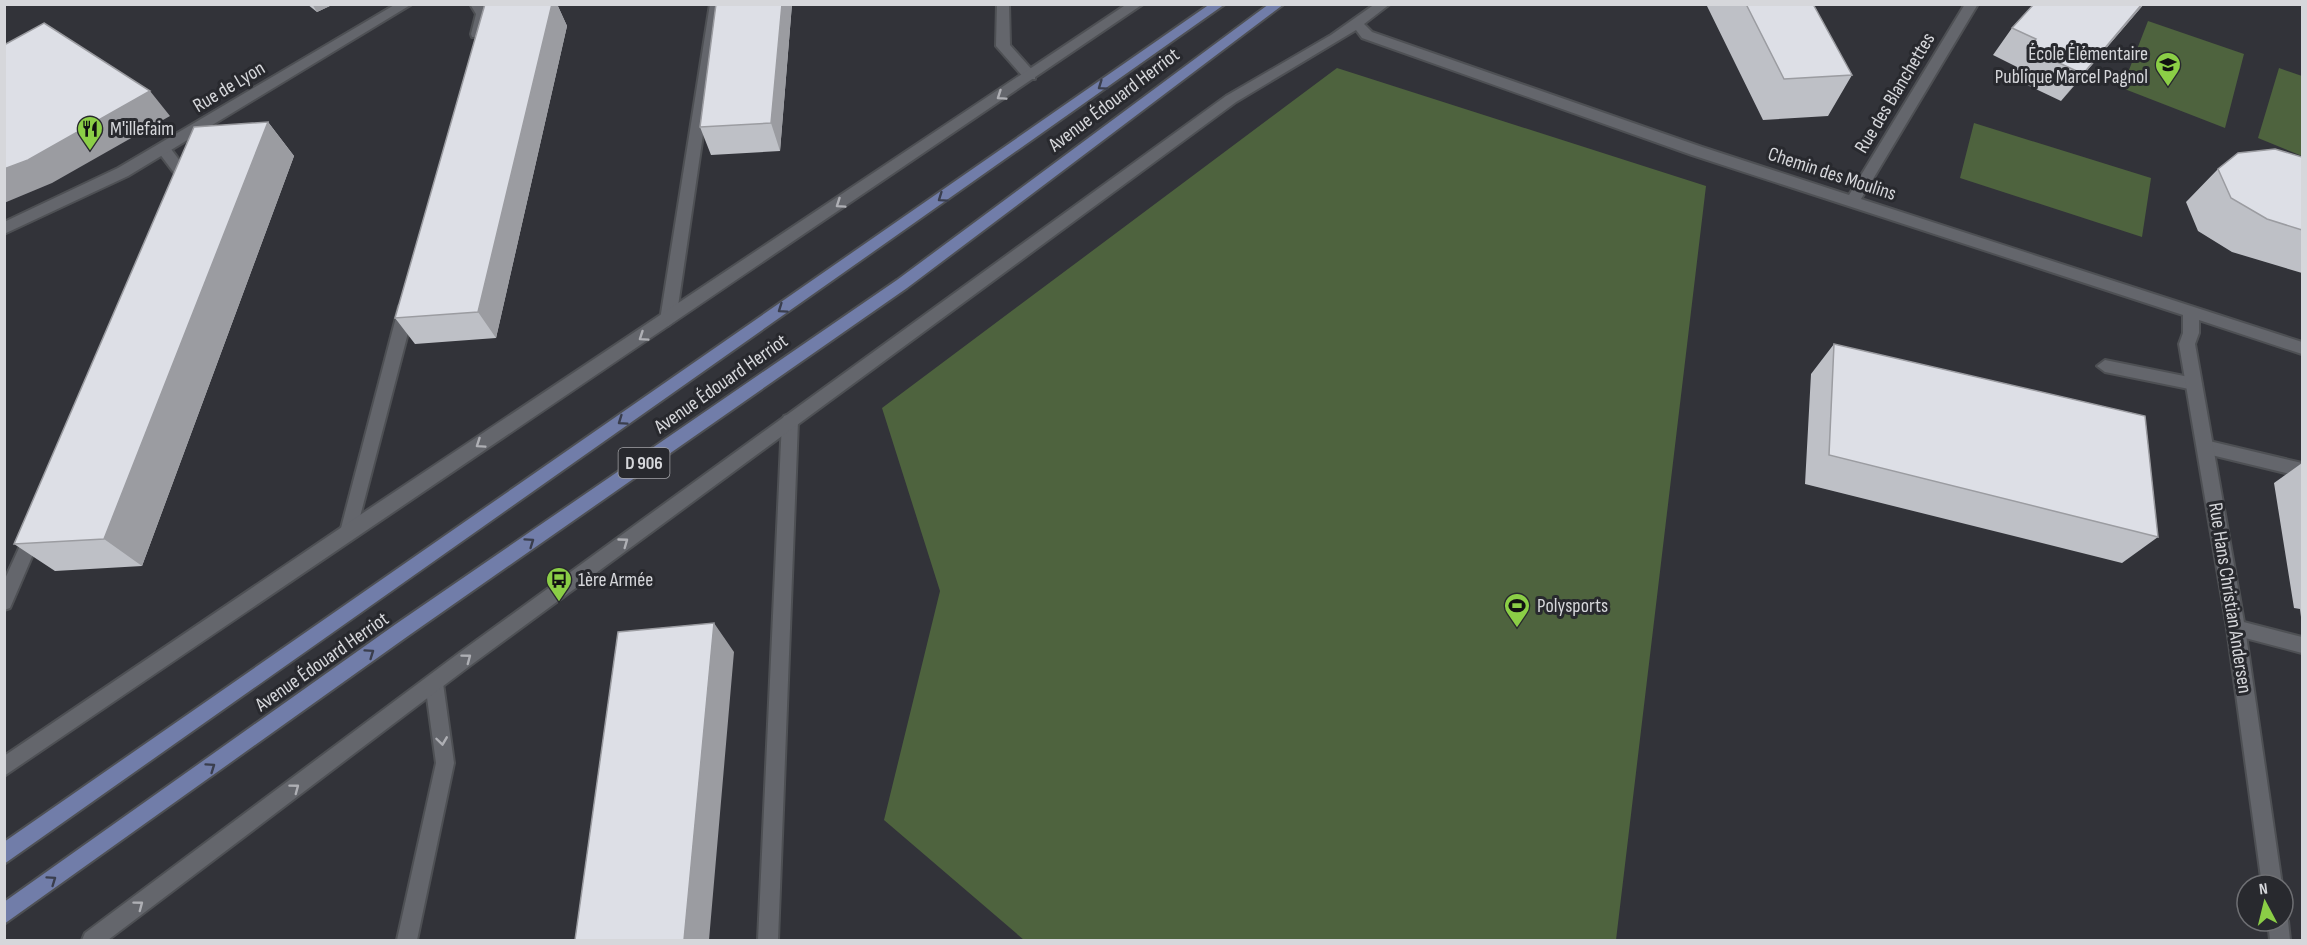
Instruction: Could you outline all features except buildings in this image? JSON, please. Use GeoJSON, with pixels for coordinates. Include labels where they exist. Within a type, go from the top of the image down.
{"type":"FeatureCollection","features":[{"type":"Feature","properties":{"kind":"main road","name":"Avenue Édouard Herriot"},"geometry":{"type":"LineString","coordinates":[[4,854],[1219,4]]}},
{"type":"Feature","properties":{"kind":"main road","name":"Avenue Édouard Herriot"},"geometry":{"type":"LineString","coordinates":[[4,914],[402,630],[902,284],[1278,4]]}},
{"type":"Feature","properties":{"kind":"street","name":"Rue de Lyon"},"geometry":{"type":"LineString","coordinates":[[4,229],[123,172],[406,4]]}},
{"type":"Feature","properties":{"kind":"street"},"geometry":{"type":"LineString","coordinates":[[473,49],[482,14],[476,4]]}},
{"type":"Feature","properties":{"kind":"street"},"geometry":{"type":"LineString","coordinates":[[668,320],[716,4]]}},
{"type":"Feature","properties":{"kind":"street"},"geometry":{"type":"LineString","coordinates":[[1004,4],[1003,46],[1030,76]]}},
{"type":"Feature","properties":{"kind":"street"},"geometry":{"type":"LineString","coordinates":[[4,766],[348,532],[1137,4]]}},
{"type":"Feature","properties":{"kind":"street"},"geometry":{"type":"LineString","coordinates":[[92,940],[434,683],[1231,99],[1357,24],[1384,4]]}},
{"type":"Feature","properties":{"kind":"street","name":"Rue des Blanchettes"},"geometry":{"type":"LineString","coordinates":[[1852,202],[1972,4]]}},
{"type":"Feature","properties":{"kind":"street","name":"Chemin des Moulins"},"geometry":{"type":"LineString","coordinates":[[1357,24],[1367,35],[1696,151],[2302,348]]}},
{"type":"Feature","properties":{"kind":"street"},"geometry":{"type":"LineString","coordinates":[[163,149],[186,177],[176,198]]}},
{"type":"Feature","properties":{"kind":"street"},"geometry":{"type":"LineString","coordinates":[[348,532],[411,290]]}},
{"type":"Feature","properties":{"kind":"street","name":"Rue Hans Christian Andersen"},"geometry":{"type":"LineString","coordinates":[[2192,312],[2191,333],[2187,344],[2236,628],[2270,873]]}},
{"type":"Feature","properties":{"kind":"street"},"geometry":{"type":"LineString","coordinates":[[2105,366],[2194,384]]}},
{"type":"Feature","properties":{"kind":"street"},"geometry":{"type":"LineString","coordinates":[[768,940],[790,421]]}},
{"type":"Feature","properties":{"kind":"street"},"geometry":{"type":"LineString","coordinates":[[2205,447],[2302,470]]}},
{"type":"Feature","properties":{"kind":"street"},"geometry":{"type":"LineString","coordinates":[[4,602],[42,514]]}},
{"type":"Feature","properties":{"kind":"street"},"geometry":{"type":"LineString","coordinates":[[2236,628],[2302,645]]}},
{"type":"Feature","properties":{"kind":"street"},"geometry":{"type":"LineString","coordinates":[[407,940],[445,763],[434,683]]}},
{"type":"Feature","properties":{"kind":"green space"},"geometry":{"type":"Polygon","coordinates":[[[2148,21],[2244,54],[2225,128],[2122,88],[2148,21]]]}},
{"type":"Feature","properties":{"kind":"green space"},"geometry":{"type":"Polygon","coordinates":[[[1337,68],[1706,186],[1616,940],[1024,940],[884,820],[940,591],[882,408],[1337,68]]]}},
{"type":"Feature","properties":{"kind":"green space"},"geometry":{"type":"Polygon","coordinates":[[[2279,68],[2302,76],[2302,156],[2258,138],[2279,68]]]}},
{"type":"Feature","properties":{"kind":"green space"},"geometry":{"type":"Polygon","coordinates":[[[1974,123],[2151,178],[2142,237],[1960,178],[1974,123]]]}},
{"type":"Feature","properties":{"kind":"place","name":"École Élémentaire Publique Marcel Pagnol"},"geometry":{"type":"Point","coordinates":[2168,88]}},
{"type":"Feature","properties":{"kind":"place","name":"M'illefaim"},"geometry":{"type":"Point","coordinates":[90,152]}},
{"type":"Feature","properties":{"kind":"place","name":"1ère Armée"},"geometry":{"type":"Point","coordinates":[559,603]}},
{"type":"Feature","properties":{"kind":"place","name":"Polysports"},"geometry":{"type":"Point","coordinates":[1517,629]}}]}
